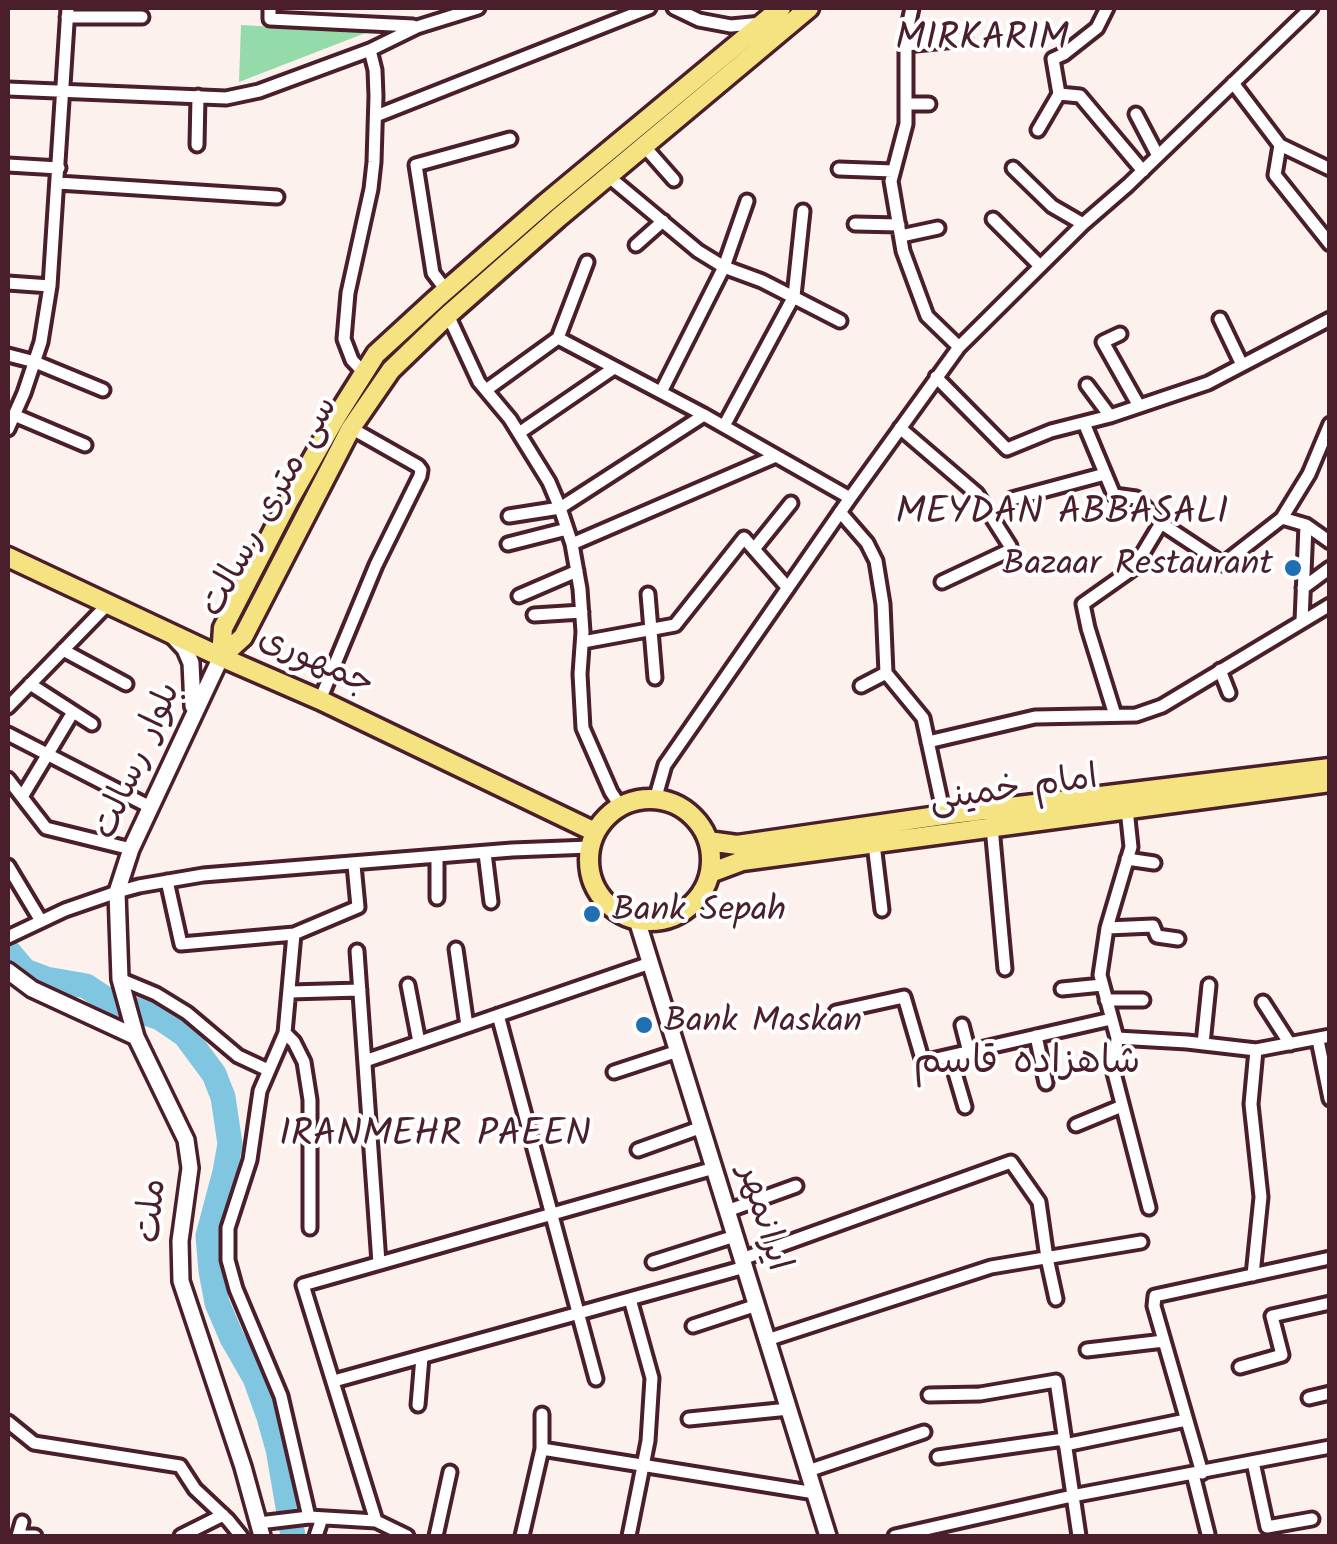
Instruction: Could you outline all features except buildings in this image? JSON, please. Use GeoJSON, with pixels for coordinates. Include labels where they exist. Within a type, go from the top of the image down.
{"type":"FeatureCollection","features":[{"type":"Feature","properties":{"kind":"main road","name":"سی متری رسالت"},"geometry":{"type":"LineString","coordinates":[[221,657],[242,637],[351,428],[391,370],[552,211],[781,8]]}},
{"type":"Feature","properties":{"kind":"main road","name":"سی متری رسالت"},"geometry":{"type":"LineString","coordinates":[[221,657],[223,628],[288,502],[376,354],[446,290],[552,211],[608,176],[809,8]]}},
{"type":"Feature","properties":{"kind":"main road","name":"جمهوری"},"geometry":{"type":"LineString","coordinates":[[8,557],[320,700],[593,840]]}},
{"type":"Feature","properties":{"kind":"main road"},"geometry":{"type":"LineString","coordinates":[[169,632],[191,663],[193,716]]}},
{"type":"Feature","properties":{"kind":"main road","name":"بلوار رسالت"},"geometry":{"type":"LineString","coordinates":[[116,892],[131,849],[221,657]]}},
{"type":"Feature","properties":{"kind":"main road","name":"امام خمینی"},"geometry":{"type":"LineString","coordinates":[[708,841],[737,845],[944,815],[1330,768]]}},
{"type":"Feature","properties":{"kind":"main road","name":"امام خمینی"},"geometry":{"type":"LineString","coordinates":[[710,873],[742,861],[1330,782]]}},
{"type":"Feature","properties":{"kind":"main road"},"geometry":{"type":"LineString","coordinates":[[655,800],[678,806],[701,827],[708,841],[710,873],[696,901],[683,911],[669,918],[637,920],[609,906],[598,894],[589,864],[593,840],[604,819],[631,802],[655,800]]}},
{"type":"Feature","properties":{"kind":"main road","name":"ملت"},"geometry":{"type":"LineString","coordinates":[[116,892],[121,983],[129,1013],[136,1037],[186,1140],[190,1168],[180,1241],[181,1281],[260,1530]]}},
{"type":"Feature","properties":{"kind":"main road","name":"ایرانمهر"},"geometry":{"type":"LineString","coordinates":[[637,920],[828,1536]]}},
{"type":"Feature","properties":{"kind":"main road"},"geometry":{"type":"LineString","coordinates":[[8,971],[32,989],[136,1037]]}},
{"type":"Feature","properties":{"kind":"street"},"geometry":{"type":"LineString","coordinates":[[8,89],[226,98],[259,91],[370,50],[417,27],[478,8]]}},
{"type":"Feature","properties":{"kind":"street"},"geometry":{"type":"LineString","coordinates":[[376,116],[649,8]]}},
{"type":"Feature","properties":{"kind":"street"},"geometry":{"type":"LineString","coordinates":[[912,8],[906,45],[906,124],[891,181],[903,251],[927,316],[959,347]]}},
{"type":"Feature","properties":{"kind":"street"},"geometry":{"type":"LineString","coordinates":[[1038,130],[1059,94],[1053,59],[1097,28],[1107,8]]}},
{"type":"Feature","properties":{"kind":"street"},"geometry":{"type":"LineString","coordinates":[[655,800],[665,765],[959,347],[1233,83],[1294,14],[1312,8]]}},
{"type":"Feature","properties":{"kind":"street"},"geometry":{"type":"LineString","coordinates":[[682,9],[699,20],[731,26],[764,22]]}},
{"type":"Feature","properties":{"kind":"street"},"geometry":{"type":"LineString","coordinates":[[8,430],[42,342],[50,286],[68,12],[142,18]]}},
{"type":"Feature","properties":{"kind":"street"},"geometry":{"type":"LineString","coordinates":[[270,14],[417,27]]}},
{"type":"Feature","properties":{"kind":"street"},"geometry":{"type":"LineString","coordinates":[[906,45],[964,39]]}},
{"type":"Feature","properties":{"kind":"street"},"geometry":{"type":"LineString","coordinates":[[364,373],[352,360],[344,339],[348,293],[371,188],[376,116],[375,70],[370,50]]}},
{"type":"Feature","properties":{"kind":"street"},"geometry":{"type":"LineString","coordinates":[[1233,83],[1280,146],[1330,168]]}},
{"type":"Feature","properties":{"kind":"street"},"geometry":{"type":"LineString","coordinates":[[1059,94],[1080,96],[1143,170]]}},
{"type":"Feature","properties":{"kind":"street"},"geometry":{"type":"LineString","coordinates":[[197,144],[198,96]]}},
{"type":"Feature","properties":{"kind":"street"},"geometry":{"type":"LineString","coordinates":[[906,104],[929,104]]}},
{"type":"Feature","properties":{"kind":"street"},"geometry":{"type":"LineString","coordinates":[[1136,114],[1158,156]]}},
{"type":"Feature","properties":{"kind":"street"},"geometry":{"type":"LineString","coordinates":[[446,290],[433,273],[416,165],[510,139]]}},
{"type":"Feature","properties":{"kind":"street"},"geometry":{"type":"LineString","coordinates":[[644,146],[674,180]]}},
{"type":"Feature","properties":{"kind":"street"},"geometry":{"type":"LineString","coordinates":[[1280,146],[1276,175],[1330,244]]}},
{"type":"Feature","properties":{"kind":"street"},"geometry":{"type":"LineString","coordinates":[[8,165],[59,168]]}},
{"type":"Feature","properties":{"kind":"street"},"geometry":{"type":"LineString","coordinates":[[1013,168],[1052,206],[1083,224]]}},
{"type":"Feature","properties":{"kind":"street"},"geometry":{"type":"LineString","coordinates":[[840,169],[893,171]]}},
{"type":"Feature","properties":{"kind":"street"},"geometry":{"type":"LineString","coordinates":[[608,176],[724,267],[762,281],[840,321]]}},
{"type":"Feature","properties":{"kind":"street"},"geometry":{"type":"LineString","coordinates":[[58,183],[277,197]]}},
{"type":"Feature","properties":{"kind":"street"},"geometry":{"type":"LineString","coordinates":[[661,392],[724,267],[747,201]]}},
{"type":"Feature","properties":{"kind":"street"},"geometry":{"type":"LineString","coordinates":[[724,426],[794,296],[803,211]]}},
{"type":"Feature","properties":{"kind":"street"},"geometry":{"type":"LineString","coordinates":[[993,218],[1040,266]]}},
{"type":"Feature","properties":{"kind":"street"},"geometry":{"type":"LineString","coordinates":[[636,245],[663,221]]}},
{"type":"Feature","properties":{"kind":"street"},"geometry":{"type":"LineString","coordinates":[[854,224],[900,230],[938,228]]}},
{"type":"Feature","properties":{"kind":"street"},"geometry":{"type":"LineString","coordinates":[[486,390],[558,338],[588,262]]}},
{"type":"Feature","properties":{"kind":"street"},"geometry":{"type":"LineString","coordinates":[[8,283],[50,286]]}},
{"type":"Feature","properties":{"kind":"street"},"geometry":{"type":"LineString","coordinates":[[448,315],[479,382],[519,433],[560,508],[572,544],[582,612],[583,728],[621,807]]}},
{"type":"Feature","properties":{"kind":"street"},"geometry":{"type":"LineString","coordinates":[[1220,319],[1242,365]]}},
{"type":"Feature","properties":{"kind":"street"},"geometry":{"type":"LineString","coordinates":[[936,376],[1008,450],[1051,431],[1208,383],[1330,319]]}},
{"type":"Feature","properties":{"kind":"street"},"geometry":{"type":"LineString","coordinates":[[1120,334],[1103,342],[1140,406]]}},
{"type":"Feature","properties":{"kind":"street"},"geometry":{"type":"LineString","coordinates":[[558,338],[850,498]]}},
{"type":"Feature","properties":{"kind":"street"},"geometry":{"type":"LineString","coordinates":[[8,355],[103,390]]}},
{"type":"Feature","properties":{"kind":"street"},"geometry":{"type":"LineString","coordinates":[[519,433],[614,368]]}},
{"type":"Feature","properties":{"kind":"street"},"geometry":{"type":"LineString","coordinates":[[1087,385],[1110,416]]}},
{"type":"Feature","properties":{"kind":"street"},"geometry":{"type":"LineString","coordinates":[[509,516],[560,508],[704,415]]}},
{"type":"Feature","properties":{"kind":"street"},"geometry":{"type":"LineString","coordinates":[[14,416],[85,446]]}},
{"type":"Feature","properties":{"kind":"street"},"geometry":{"type":"LineString","coordinates":[[1084,422],[1114,495],[1136,498],[1160,523],[1223,564],[1282,518],[1309,474],[1330,424]]}},
{"type":"Feature","properties":{"kind":"street"},"geometry":{"type":"LineString","coordinates":[[320,700],[376,565],[421,470],[351,428]]}},
{"type":"Feature","properties":{"kind":"street"},"geometry":{"type":"LineString","coordinates":[[900,428],[977,494],[1010,546],[1008,551],[942,582]]}},
{"type":"Feature","properties":{"kind":"street"},"geometry":{"type":"LineString","coordinates":[[572,544],[776,456]]}},
{"type":"Feature","properties":{"kind":"street"},"geometry":{"type":"LineString","coordinates":[[1012,499],[1105,474]]}},
{"type":"Feature","properties":{"kind":"street"},"geometry":{"type":"LineString","coordinates":[[754,549],[791,503]]}},
{"type":"Feature","properties":{"kind":"street"},"geometry":{"type":"LineString","coordinates":[[840,512],[867,542],[876,561],[884,604],[886,673],[923,718],[944,815]]}},
{"type":"Feature","properties":{"kind":"street"},"geometry":{"type":"LineString","coordinates":[[1282,518],[1306,525],[1330,542]]}},
{"type":"Feature","properties":{"kind":"street"},"geometry":{"type":"LineString","coordinates":[[1115,715],[1083,604],[1134,568],[1160,523]]}},
{"type":"Feature","properties":{"kind":"street"},"geometry":{"type":"LineString","coordinates":[[1302,621],[1306,525]]}},
{"type":"Feature","properties":{"kind":"street"},"geometry":{"type":"LineString","coordinates":[[508,544],[567,529]]}},
{"type":"Feature","properties":{"kind":"street"},"geometry":{"type":"LineString","coordinates":[[583,642],[675,626],[744,538],[788,588]]}},
{"type":"Feature","properties":{"kind":"street"},"geometry":{"type":"LineString","coordinates":[[1304,588],[1330,568]]}},
{"type":"Feature","properties":{"kind":"street"},"geometry":{"type":"LineString","coordinates":[[520,596],[577,571]]}},
{"type":"Feature","properties":{"kind":"street"},"geometry":{"type":"LineString","coordinates":[[648,594],[654,678]]}},
{"type":"Feature","properties":{"kind":"street"},"geometry":{"type":"LineString","coordinates":[[8,707],[108,603]]}},
{"type":"Feature","properties":{"kind":"street"},"geometry":{"type":"LineString","coordinates":[[928,742],[1035,717],[1136,714],[1162,706],[1330,605]]}},
{"type":"Feature","properties":{"kind":"street"},"geometry":{"type":"LineString","coordinates":[[534,615],[582,612]]}},
{"type":"Feature","properties":{"kind":"street"},"geometry":{"type":"LineString","coordinates":[[63,650],[126,684]]}},
{"type":"Feature","properties":{"kind":"street"},"geometry":{"type":"LineString","coordinates":[[1220,670],[1230,693]]}},
{"type":"Feature","properties":{"kind":"street"},"geometry":{"type":"LineString","coordinates":[[861,686],[886,673]]}},
{"type":"Feature","properties":{"kind":"street"},"geometry":{"type":"LineString","coordinates":[[30,684],[92,724]]}},
{"type":"Feature","properties":{"kind":"street"},"geometry":{"type":"LineString","coordinates":[[22,798],[74,712]]}},
{"type":"Feature","properties":{"kind":"street"},"geometry":{"type":"LineString","coordinates":[[8,734],[150,807]]}},
{"type":"Feature","properties":{"kind":"street"},"geometry":{"type":"LineString","coordinates":[[8,779],[46,828],[131,849]]}},
{"type":"Feature","properties":{"kind":"street"},"geometry":{"type":"LineString","coordinates":[[1127,809],[1130,848],[1107,928],[1100,975],[1116,1038],[1114,1073],[1148,1208]]}},
{"type":"Feature","properties":{"kind":"street"},"geometry":{"type":"LineString","coordinates":[[992,828],[1005,969]]}},
{"type":"Feature","properties":{"kind":"street"},"geometry":{"type":"LineString","coordinates":[[10,935],[116,892],[202,875],[354,865],[593,840]]}},
{"type":"Feature","properties":{"kind":"street"},"geometry":{"type":"LineString","coordinates":[[874,844],[882,910]]}},
{"type":"Feature","properties":{"kind":"street"},"geometry":{"type":"LineString","coordinates":[[486,853],[491,902]]}},
{"type":"Feature","properties":{"kind":"street"},"geometry":{"type":"LineString","coordinates":[[437,857],[437,898]]}},
{"type":"Feature","properties":{"kind":"street"},"geometry":{"type":"LineString","coordinates":[[1127,860],[1154,864]]}},
{"type":"Feature","properties":{"kind":"street"},"geometry":{"type":"LineString","coordinates":[[167,881],[181,944],[294,934],[358,907],[354,865]]}},
{"type":"Feature","properties":{"kind":"street"},"geometry":{"type":"LineString","coordinates":[[8,866],[41,921]]}},
{"type":"Feature","properties":{"kind":"street"},"geometry":{"type":"LineString","coordinates":[[1107,928],[1153,926],[1157,936],[1178,939]]}},
{"type":"Feature","properties":{"kind":"street"},"geometry":{"type":"LineString","coordinates":[[294,934],[285,1033],[260,1091],[250,1160],[228,1228],[228,1260],[236,1289],[281,1396],[316,1536]]}},
{"type":"Feature","properties":{"kind":"street"},"geometry":{"type":"LineString","coordinates":[[456,949],[466,1026]]}},
{"type":"Feature","properties":{"kind":"street"},"geometry":{"type":"LineString","coordinates":[[358,950],[379,1263]]}},
{"type":"Feature","properties":{"kind":"street"},"geometry":{"type":"LineString","coordinates":[[365,1061],[650,963]]}},
{"type":"Feature","properties":{"kind":"street"},"geometry":{"type":"LineString","coordinates":[[121,983],[156,994],[187,1013],[238,1056],[268,1070]]}},
{"type":"Feature","properties":{"kind":"street"},"geometry":{"type":"LineString","coordinates":[[1062,989],[1102,984]]}},
{"type":"Feature","properties":{"kind":"street"},"geometry":{"type":"LineString","coordinates":[[1203,1044],[1209,985]]}},
{"type":"Feature","properties":{"kind":"street"},"geometry":{"type":"LineString","coordinates":[[408,986],[419,1042]]}},
{"type":"Feature","properties":{"kind":"street"},"geometry":{"type":"LineString","coordinates":[[290,992],[360,990]]}},
{"type":"Feature","properties":{"kind":"street"},"geometry":{"type":"LineString","coordinates":[[836,1012],[904,997],[923,1062],[1112,1019]]}},
{"type":"Feature","properties":{"kind":"street"},"geometry":{"type":"LineString","coordinates":[[1106,1000],[1143,1000]]}},
{"type":"Feature","properties":{"kind":"street"},"geometry":{"type":"LineString","coordinates":[[1263,1002],[1290,1044]]}},
{"type":"Feature","properties":{"kind":"street"},"geometry":{"type":"LineString","coordinates":[[498,1015],[596,1379]]}},
{"type":"Feature","properties":{"kind":"street"},"geometry":{"type":"LineString","coordinates":[[962,1024],[968,1052]]}},
{"type":"Feature","properties":{"kind":"street"},"geometry":{"type":"LineString","coordinates":[[285,1033],[304,1062],[310,1100],[310,1228]]}},
{"type":"Feature","properties":{"kind":"street"},"geometry":{"type":"LineString","coordinates":[[1036,1036],[1046,1083]]}},
{"type":"Feature","properties":{"kind":"street"},"geometry":{"type":"LineString","coordinates":[[1116,1038],[1256,1050],[1324,1038],[1330,1099]]}},
{"type":"Feature","properties":{"kind":"street"},"geometry":{"type":"LineString","coordinates":[[1254,1275],[1260,1198],[1250,1104],[1256,1050]]}},
{"type":"Feature","properties":{"kind":"street"},"geometry":{"type":"LineString","coordinates":[[614,1072],[678,1051]]}},
{"type":"Feature","properties":{"kind":"street"},"geometry":{"type":"LineString","coordinates":[[950,1056],[965,1107]]}},
{"type":"Feature","properties":{"kind":"street"},"geometry":{"type":"LineString","coordinates":[[1076,1125],[1122,1106]]}},
{"type":"Feature","properties":{"kind":"street"},"geometry":{"type":"LineString","coordinates":[[638,1150],[702,1128]]}},
{"type":"Feature","properties":{"kind":"street"},"geometry":{"type":"LineString","coordinates":[[334,1381],[578,1314],[744,1263],[1011,1162],[1039,1202],[1056,1300]]}},
{"type":"Feature","properties":{"kind":"street"},"geometry":{"type":"LineString","coordinates":[[376,1521],[303,1285],[714,1168]]}},
{"type":"Feature","properties":{"kind":"street"},"geometry":{"type":"LineString","coordinates":[[728,1211],[796,1186]]}},
{"type":"Feature","properties":{"kind":"street"},"geometry":{"type":"LineString","coordinates":[[653,1262],[735,1236]]}},
{"type":"Feature","properties":{"kind":"street"},"geometry":{"type":"LineString","coordinates":[[768,1340],[991,1267],[1140,1242]]}},
{"type":"Feature","properties":{"kind":"street"},"geometry":{"type":"LineString","coordinates":[[1208,1534],[1186,1420],[1154,1306],[1155,1296],[1330,1258]]}},
{"type":"Feature","properties":{"kind":"street"},"geometry":{"type":"LineString","coordinates":[[630,1299],[652,1378],[648,1441],[630,1536]]}},
{"type":"Feature","properties":{"kind":"street"},"geometry":{"type":"LineString","coordinates":[[1240,1367],[1282,1356],[1272,1316],[1330,1303]]}},
{"type":"Feature","properties":{"kind":"street"},"geometry":{"type":"LineString","coordinates":[[693,1326],[756,1305]]}},
{"type":"Feature","properties":{"kind":"street"},"geometry":{"type":"LineString","coordinates":[[1087,1350],[1164,1341]]}},
{"type":"Feature","properties":{"kind":"street"},"geometry":{"type":"LineString","coordinates":[[418,1406],[422,1357]]}},
{"type":"Feature","properties":{"kind":"street"},"geometry":{"type":"LineString","coordinates":[[929,1395],[980,1394],[1056,1381],[1079,1536]]}},
{"type":"Feature","properties":{"kind":"street"},"geometry":{"type":"LineString","coordinates":[[1309,1398],[1330,1393]]}},
{"type":"Feature","properties":{"kind":"street"},"geometry":{"type":"LineString","coordinates":[[689,1419],[789,1409]]}},
{"type":"Feature","properties":{"kind":"street"},"geometry":{"type":"LineString","coordinates":[[522,1536],[542,1449],[542,1414]]}},
{"type":"Feature","properties":{"kind":"street"},"geometry":{"type":"LineString","coordinates":[[938,1458],[1064,1442],[1186,1420]]}},
{"type":"Feature","properties":{"kind":"street"},"geometry":{"type":"LineString","coordinates":[[8,1422],[34,1443],[180,1466],[195,1489],[241,1536]]}},
{"type":"Feature","properties":{"kind":"street"},"geometry":{"type":"LineString","coordinates":[[808,1471],[924,1432]]}},
{"type":"Feature","properties":{"kind":"street"},"geometry":{"type":"LineString","coordinates":[[895,1536],[1072,1496],[1330,1447]]}},
{"type":"Feature","properties":{"kind":"street"},"geometry":{"type":"LineString","coordinates":[[542,1449],[815,1494]]}},
{"type":"Feature","properties":{"kind":"street"},"geometry":{"type":"LineString","coordinates":[[1253,1462],[1267,1527],[1312,1519]]}},
{"type":"Feature","properties":{"kind":"street"},"geometry":{"type":"LineString","coordinates":[[436,1536],[450,1472]]}},
{"type":"Feature","properties":{"kind":"street"},"geometry":{"type":"LineString","coordinates":[[181,1536],[223,1515]]}},
{"type":"Feature","properties":{"kind":"street"},"geometry":{"type":"LineString","coordinates":[[260,1530],[312,1517],[376,1521],[407,1536]]}},
{"type":"Feature","properties":{"kind":"street"},"geometry":{"type":"LineString","coordinates":[[22,1522],[18,1536],[35,1536]]}},
{"type":"Feature","properties":{"kind":"green space"},"geometry":{"type":"Polygon","coordinates":[[[241,25],[368,32],[239,82],[241,25]]]}},
{"type":"Feature","properties":{"kind":"waterway"},"geometry":{"type":"LineString","coordinates":[[8,951],[25,971],[86,986],[107,1000],[160,1018],[185,1035],[214,1074],[223,1097],[230,1144],[208,1236],[211,1271],[217,1303],[255,1378],[269,1417],[293,1536]]}},
{"type":"Feature","properties":{"kind":"place","name":"Bazaar Restaurant"},"geometry":{"type":"Point","coordinates":[1293,568]}},
{"type":"Feature","properties":{"kind":"place","name":"Bank Sepah"},"geometry":{"type":"Point","coordinates":[592,914]}},
{"type":"Feature","properties":{"kind":"place","name":"Bank Maskan"},"geometry":{"type":"Point","coordinates":[644,1025]}},
{"type":"Feature","properties":{"kind":"district","name":"MIRKARIM"},"geometry":{"type":"Point","coordinates":[982,43]}},
{"type":"Feature","properties":{"kind":"district","name":"MEYDAN ABBASALI"},"geometry":{"type":"Point","coordinates":[1062,517]}},
{"type":"Feature","properties":{"kind":"district","name":"شاهزاده قاسم"},"geometry":{"type":"Point","coordinates":[1027,1066]}},
{"type":"Feature","properties":{"kind":"district","name":"IRANMEHR PAEEN"},"geometry":{"type":"Point","coordinates":[435,1139]}}]}
